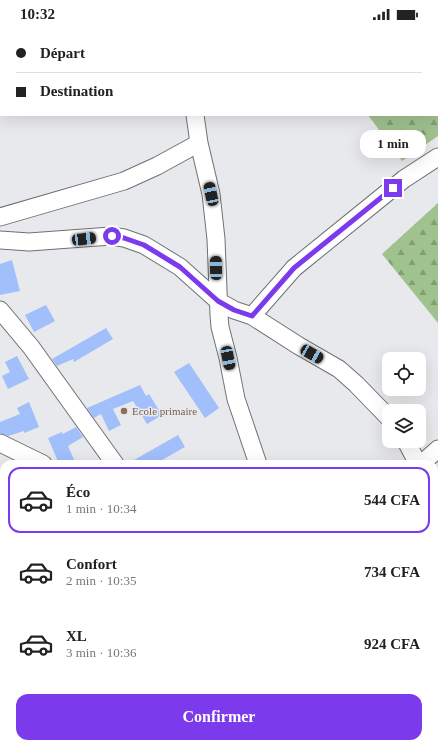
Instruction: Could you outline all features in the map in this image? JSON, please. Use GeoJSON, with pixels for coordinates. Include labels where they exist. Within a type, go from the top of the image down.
{"type":"FeatureCollection","features":[{"type":"Feature","properties":{"kind":"street"},"geometry":{"type":"LineString","coordinates":[[195,116],[199,143],[211,194],[216,239],[220,328],[228,358],[236,399],[257,460]]}},
{"type":"Feature","properties":{"kind":"street"},"geometry":{"type":"LineString","coordinates":[[0,217],[124,180],[157,166],[199,143]]}},
{"type":"Feature","properties":{"kind":"street"},"geometry":{"type":"LineString","coordinates":[[252,316],[294,268],[404,179],[438,157]]}},
{"type":"Feature","properties":{"kind":"street"},"geometry":{"type":"LineString","coordinates":[[0,240],[29,242],[107,236],[124,238],[144,245],[180,267],[218,301],[234,310],[252,316],[339,369],[382,411]]}},
{"type":"Feature","properties":{"kind":"street"},"geometry":{"type":"LineString","coordinates":[[0,310],[31,347],[110,460]]}},
{"type":"Feature","properties":{"kind":"street"},"geometry":{"type":"LineString","coordinates":[[0,443],[35,460]]}},
{"type":"Feature","properties":{"kind":"street"},"geometry":{"type":"LineString","coordinates":[[410,448],[417,460]]}},
{"type":"Feature","properties":{"kind":"street"},"geometry":{"type":"LineString","coordinates":[[424,460],[438,449]]}},
{"type":"Feature","properties":{"kind":"green space"},"geometry":{"type":"Polygon","coordinates":[[[369,116],[438,116],[438,136],[402,161],[369,116]]]}},
{"type":"Feature","properties":{"kind":"green space"},"geometry":{"type":"Polygon","coordinates":[[[438,203],[438,323],[382,254],[438,203]]]}},
{"type":"Feature","properties":{"kind":"building"},"geometry":{"type":"Polygon","coordinates":[[[12,260],[20,291],[0,295],[0,264],[12,260]]]}},
{"type":"Feature","properties":{"kind":"building"},"geometry":{"type":"Polygon","coordinates":[[[46,305],[55,321],[34,332],[25,315],[46,305]]]}},
{"type":"Feature","properties":{"kind":"building"},"geometry":{"type":"Polygon","coordinates":[[[106,328],[113,339],[74,362],[73,359],[57,366],[52,359],[106,328]]]}},
{"type":"Feature","properties":{"kind":"building"},"geometry":{"type":"Polygon","coordinates":[[[17,356],[29,379],[8,389],[2,376],[10,372],[5,362],[17,356]]]}},
{"type":"Feature","properties":{"kind":"building"},"geometry":{"type":"Polygon","coordinates":[[[189,363],[219,408],[205,418],[174,372],[189,363]]]}},
{"type":"Feature","properties":{"kind":"building"},"geometry":{"type":"Polygon","coordinates":[[[140,385],[146,396],[149,394],[162,415],[147,424],[133,401],[113,409],[121,425],[109,431],[101,414],[94,418],[87,408],[140,385]]]}},
{"type":"Feature","properties":{"kind":"building"},"geometry":{"type":"Polygon","coordinates":[[[29,402],[39,427],[24,433],[24,431],[8,436],[0,433],[0,422],[20,414],[17,408],[29,402]]]}},
{"type":"Feature","properties":{"kind":"building"},"geometry":{"type":"Polygon","coordinates":[[[76,427],[83,437],[68,446],[74,460],[57,460],[48,438],[62,432],[63,434],[76,427]]]}},
{"type":"Feature","properties":{"kind":"building"},"geometry":{"type":"Polygon","coordinates":[[[178,435],[185,447],[162,460],[134,460],[178,435]]]}},
{"type":"Feature","properties":{"kind":"place","name":"Ecole primaire"},"geometry":{"type":"Point","coordinates":[124,411]}},
{"type":"Feature","properties":{"kind":"route"},"geometry":{"type":"LineString","coordinates":[[112,236],[124,238],[144,245],[180,267],[218,301],[234,310],[252,316],[294,268],[393,188]]}}]}
